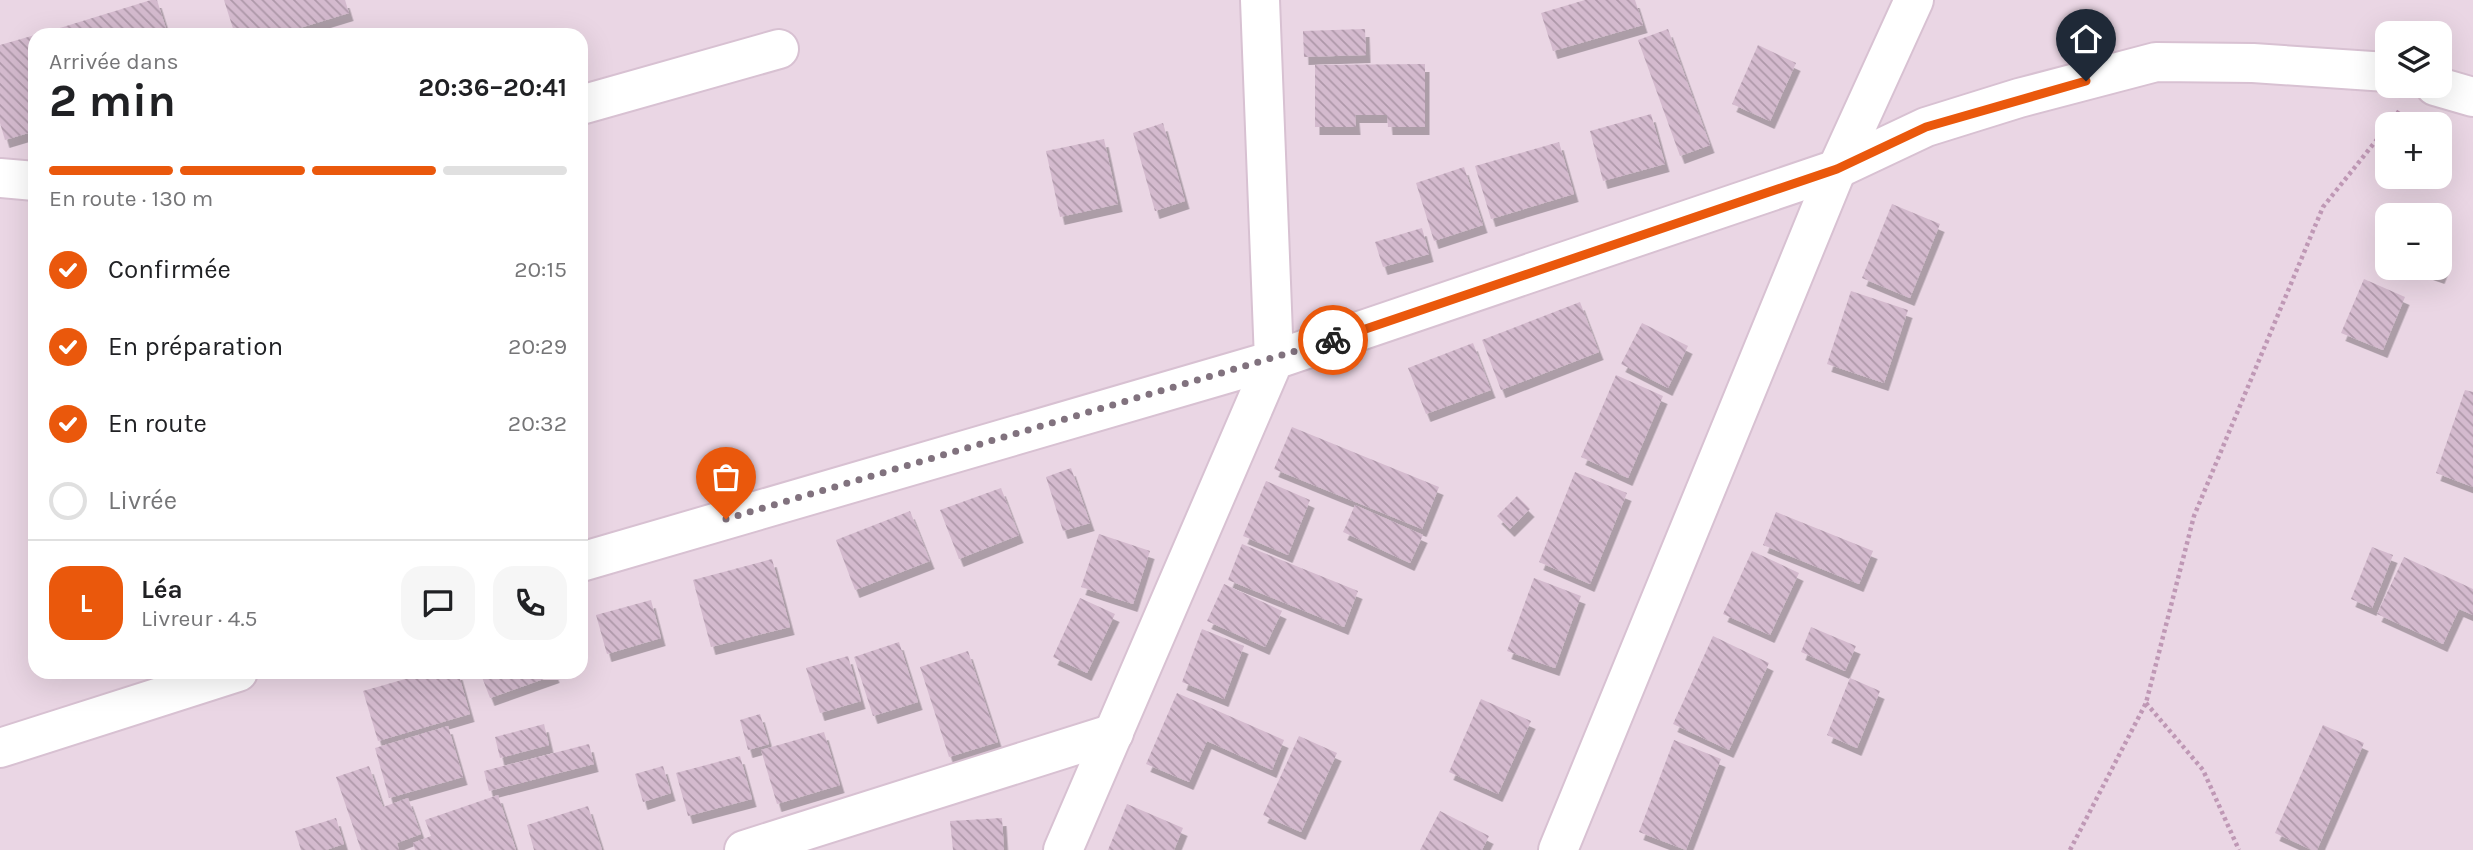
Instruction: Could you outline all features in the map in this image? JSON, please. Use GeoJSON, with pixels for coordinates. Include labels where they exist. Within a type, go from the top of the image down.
{"type":"FeatureCollection","features":[{"type":"Feature","properties":{"kind":"street"},"geometry":{"type":"LineString","coordinates":[[1558,850],[1837,169],[1914,0]]}},
{"type":"Feature","properties":{"kind":"street"},"geometry":{"type":"LineString","coordinates":[[1063,850],[1274,360],[1258,1]]}},
{"type":"Feature","properties":{"kind":"street"},"geometry":{"type":"LineString","coordinates":[[588,103],[779,49]]}},
{"type":"Feature","properties":{"kind":"street"},"geometry":{"type":"LineString","coordinates":[[588,560],[1274,360],[1837,169],[1926,127],[2019,98],[2156,62],[2253,63],[2375,71]]}},
{"type":"Feature","properties":{"kind":"street"},"geometry":{"type":"LineString","coordinates":[[2452,91],[2473,97]]}},
{"type":"Feature","properties":{"kind":"street"},"geometry":{"type":"LineString","coordinates":[[0,178],[28,180]]}},
{"type":"Feature","properties":{"kind":"street"},"geometry":{"type":"LineString","coordinates":[[0,748],[216,679]]}},
{"type":"Feature","properties":{"kind":"street"},"geometry":{"type":"LineString","coordinates":[[744,850],[1114,733]]}},
{"type":"Feature","properties":{"kind":"path"},"geometry":{"type":"LineString","coordinates":[[2070,850],[2146,703],[2194,516],[2264,343],[2323,207],[2375,142]]}},
{"type":"Feature","properties":{"kind":"path"},"geometry":{"type":"LineString","coordinates":[[2146,703],[2203,770],[2239,850]]}},
{"type":"Feature","properties":{"kind":"shaded area"},"geometry":{"type":"Polygon","coordinates":[[[0,0],[2473,0],[2473,850],[0,850],[0,0]]]}},
{"type":"Feature","properties":{"kind":"building"},"geometry":{"type":"Polygon","coordinates":[[[157,0],[166,28],[60,28],[157,0]]]}},
{"type":"Feature","properties":{"kind":"building"},"geometry":{"type":"Polygon","coordinates":[[[224,0],[345,0],[349,13],[300,28],[233,28],[224,0]]]}},
{"type":"Feature","properties":{"kind":"building"},"geometry":{"type":"Polygon","coordinates":[[[1585,0],[1635,0],[1643,25],[1553,51],[1541,13],[1585,0]]]}},
{"type":"Feature","properties":{"kind":"building"},"geometry":{"type":"Polygon","coordinates":[[[1365,29],[1366,55],[1304,57],[1303,31],[1365,29]]]}},
{"type":"Feature","properties":{"kind":"building"},"geometry":{"type":"Polygon","coordinates":[[[1668,29],[1710,145],[1680,156],[1638,40],[1668,29]]]}},
{"type":"Feature","properties":{"kind":"building"},"geometry":{"type":"Polygon","coordinates":[[[28,37],[28,133],[5,140],[0,123],[0,45],[28,37]]]}},
{"type":"Feature","properties":{"kind":"building"},"geometry":{"type":"Polygon","coordinates":[[[1758,45],[1796,63],[1770,121],[1732,104],[1758,45]]]}},
{"type":"Feature","properties":{"kind":"building"},"geometry":{"type":"Polygon","coordinates":[[[1425,64],[1425,127],[1388,127],[1387,115],[1355,115],[1356,127],[1315,127],[1315,65],[1425,64]]]}},
{"type":"Feature","properties":{"kind":"building"},"geometry":{"type":"Polygon","coordinates":[[[1651,114],[1665,164],[1603,181],[1590,131],[1651,114]]]}},
{"type":"Feature","properties":{"kind":"building"},"geometry":{"type":"Polygon","coordinates":[[[1163,123],[1185,201],[1155,211],[1133,133],[1163,123]]]}},
{"type":"Feature","properties":{"kind":"building"},"geometry":{"type":"Polygon","coordinates":[[[1104,139],[1118,204],[1060,217],[1046,151],[1104,139]]]}},
{"type":"Feature","properties":{"kind":"building"},"geometry":{"type":"Polygon","coordinates":[[[1559,142],[1574,194],[1491,219],[1475,166],[1559,142]]]}},
{"type":"Feature","properties":{"kind":"building"},"geometry":{"type":"Polygon","coordinates":[[[1464,167],[1483,225],[1434,241],[1416,183],[1464,167]]]}},
{"type":"Feature","properties":{"kind":"building"},"geometry":{"type":"Polygon","coordinates":[[[1892,204],[1940,224],[1910,298],[1862,278],[1892,204]]]}},
{"type":"Feature","properties":{"kind":"building"},"geometry":{"type":"Polygon","coordinates":[[[1422,228],[1429,254],[1383,267],[1375,242],[1422,228]]]}},
{"type":"Feature","properties":{"kind":"building"},"geometry":{"type":"Polygon","coordinates":[[[2364,279],[2405,297],[2383,350],[2341,333],[2364,279]]]}},
{"type":"Feature","properties":{"kind":"building"},"geometry":{"type":"Polygon","coordinates":[[[1851,291],[1908,310],[1884,383],[1827,364],[1851,291]]]}},
{"type":"Feature","properties":{"kind":"building"},"geometry":{"type":"Polygon","coordinates":[[[1580,302],[1599,352],[1501,390],[1482,340],[1580,302]]]}},
{"type":"Feature","properties":{"kind":"building"},"geometry":{"type":"Polygon","coordinates":[[[1642,323],[1688,346],[1668,388],[1621,364],[1642,323]]]}},
{"type":"Feature","properties":{"kind":"building"},"geometry":{"type":"Polygon","coordinates":[[[1473,343],[1491,390],[1426,414],[1408,368],[1473,343]]]}},
{"type":"Feature","properties":{"kind":"building"},"geometry":{"type":"Polygon","coordinates":[[[1616,375],[1663,396],[1628,478],[1581,457],[1616,375]]]}},
{"type":"Feature","properties":{"kind":"building"},"geometry":{"type":"Polygon","coordinates":[[[2465,390],[2473,392],[2473,487],[2436,473],[2465,390]]]}},
{"type":"Feature","properties":{"kind":"building"},"geometry":{"type":"Polygon","coordinates":[[[1292,427],[1439,487],[1422,529],[1274,469],[1292,427]]]}},
{"type":"Feature","properties":{"kind":"building"},"geometry":{"type":"Polygon","coordinates":[[[1071,468],[1090,523],[1063,531],[1046,477],[1071,468]]]}},
{"type":"Feature","properties":{"kind":"building"},"geometry":{"type":"Polygon","coordinates":[[[1575,472],[1627,493],[1590,584],[1539,562],[1575,472]]]}},
{"type":"Feature","properties":{"kind":"building"},"geometry":{"type":"Polygon","coordinates":[[[1266,481],[1310,500],[1288,555],[1243,536],[1266,481]]]}},
{"type":"Feature","properties":{"kind":"building"},"geometry":{"type":"Polygon","coordinates":[[[1001,488],[1019,535],[959,559],[940,510],[1001,488]]]}},
{"type":"Feature","properties":{"kind":"building"},"geometry":{"type":"Polygon","coordinates":[[[1517,496],[1530,509],[1510,529],[1497,516],[1517,496]]]}},
{"type":"Feature","properties":{"kind":"building"},"geometry":{"type":"Polygon","coordinates":[[[1355,505],[1423,535],[1410,563],[1343,532],[1355,505]]]}},
{"type":"Feature","properties":{"kind":"building"},"geometry":{"type":"Polygon","coordinates":[[[910,511],[930,561],[855,590],[836,540],[910,511]]]}},
{"type":"Feature","properties":{"kind":"building"},"geometry":{"type":"Polygon","coordinates":[[[1776,512],[1873,551],[1859,584],[1763,545],[1776,512]]]}},
{"type":"Feature","properties":{"kind":"building"},"geometry":{"type":"Polygon","coordinates":[[[1099,534],[1150,551],[1133,604],[1081,587],[1099,534]]]}},
{"type":"Feature","properties":{"kind":"building"},"geometry":{"type":"Polygon","coordinates":[[[1242,544],[1358,591],[1344,627],[1228,580],[1242,544]]]}},
{"type":"Feature","properties":{"kind":"building"},"geometry":{"type":"Polygon","coordinates":[[[2372,547],[2393,555],[2372,608],[2351,599],[2372,547]]]}},
{"type":"Feature","properties":{"kind":"building"},"geometry":{"type":"Polygon","coordinates":[[[1752,551],[1799,573],[1770,635],[1723,614],[1752,551]]]}},
{"type":"Feature","properties":{"kind":"building"},"geometry":{"type":"Polygon","coordinates":[[[2404,557],[2473,589],[2473,615],[2459,609],[2443,644],[2377,614],[2404,557]]]}},
{"type":"Feature","properties":{"kind":"building"},"geometry":{"type":"Polygon","coordinates":[[[772,559],[790,627],[711,647],[693,580],[772,559]]]}},
{"type":"Feature","properties":{"kind":"building"},"geometry":{"type":"Polygon","coordinates":[[[1534,578],[1581,596],[1555,668],[1507,651],[1534,578]]]}},
{"type":"Feature","properties":{"kind":"building"},"geometry":{"type":"Polygon","coordinates":[[[1224,584],[1282,611],[1265,647],[1207,621],[1224,584]]]}},
{"type":"Feature","properties":{"kind":"building"},"geometry":{"type":"Polygon","coordinates":[[[1080,598],[1115,614],[1087,673],[1053,657],[1080,598]]]}},
{"type":"Feature","properties":{"kind":"building"},"geometry":{"type":"Polygon","coordinates":[[[651,600],[661,638],[607,654],[596,615],[651,600]]]}},
{"type":"Feature","properties":{"kind":"building"},"geometry":{"type":"Polygon","coordinates":[[[1811,627],[1856,646],[1845,671],[1801,652],[1811,627]]]}},
{"type":"Feature","properties":{"kind":"building"},"geometry":{"type":"Polygon","coordinates":[[[1202,629],[1244,646],[1224,699],[1182,682],[1202,629]]]}},
{"type":"Feature","properties":{"kind":"building"},"geometry":{"type":"Polygon","coordinates":[[[1713,636],[1769,663],[1729,750],[1673,724],[1713,636]]]}},
{"type":"Feature","properties":{"kind":"building"},"geometry":{"type":"Polygon","coordinates":[[[899,642],[918,702],[873,716],[854,657],[899,642]]]}},
{"type":"Feature","properties":{"kind":"building"},"geometry":{"type":"Polygon","coordinates":[[[968,651],[998,742],[949,757],[920,667],[968,651]]]}},
{"type":"Feature","properties":{"kind":"building"},"geometry":{"type":"Polygon","coordinates":[[[848,656],[861,701],[820,713],[806,668],[848,656]]]}},
{"type":"Feature","properties":{"kind":"building"},"geometry":{"type":"Polygon","coordinates":[[[1850,678],[1880,691],[1857,748],[1827,735],[1850,678]]]}},
{"type":"Feature","properties":{"kind":"building"},"geometry":{"type":"Polygon","coordinates":[[[405,679],[460,679],[470,714],[378,741],[363,691],[405,679]]]}},
{"type":"Feature","properties":{"kind":"building"},"geometry":{"type":"Polygon","coordinates":[[[483,679],[544,679],[490,698],[483,679]]]}},
{"type":"Feature","properties":{"kind":"building"},"geometry":{"type":"Polygon","coordinates":[[[1177,693],[1284,740],[1272,770],[1207,741],[1189,782],[1146,764],[1177,693]]]}},
{"type":"Feature","properties":{"kind":"building"},"geometry":{"type":"Polygon","coordinates":[[[1481,699],[1531,721],[1498,794],[1449,772],[1481,699]]]}},
{"type":"Feature","properties":{"kind":"building"},"geometry":{"type":"Polygon","coordinates":[[[760,714],[769,744],[748,750],[740,720],[760,714]]]}},
{"type":"Feature","properties":{"kind":"building"},"geometry":{"type":"Polygon","coordinates":[[[544,724],[549,745],[500,758],[495,737],[544,724]]]}},
{"type":"Feature","properties":{"kind":"building"},"geometry":{"type":"Polygon","coordinates":[[[2323,725],[2364,743],[2317,850],[2312,850],[2275,833],[2323,725]]]}},
{"type":"Feature","properties":{"kind":"building"},"geometry":{"type":"Polygon","coordinates":[[[448,726],[463,777],[389,798],[375,748],[448,726]]]}},
{"type":"Feature","properties":{"kind":"building"},"geometry":{"type":"Polygon","coordinates":[[[824,732],[840,785],[777,804],[761,750],[824,732]]]}},
{"type":"Feature","properties":{"kind":"building"},"geometry":{"type":"Polygon","coordinates":[[[1299,736],[1337,753],[1301,832],[1263,815],[1299,736]]]}},
{"type":"Feature","properties":{"kind":"building"},"geometry":{"type":"Polygon","coordinates":[[[1674,740],[1721,759],[1686,850],[1639,832],[1674,740]]]}},
{"type":"Feature","properties":{"kind":"building"},"geometry":{"type":"Polygon","coordinates":[[[589,744],[594,764],[489,791],[484,771],[589,744]]]}},
{"type":"Feature","properties":{"kind":"building"},"geometry":{"type":"Polygon","coordinates":[[[740,756],[752,799],[688,816],[676,773],[740,756]]]}},
{"type":"Feature","properties":{"kind":"building"},"geometry":{"type":"Polygon","coordinates":[[[369,766],[383,807],[408,798],[421,834],[397,843],[399,850],[361,850],[336,777],[369,766]]]}},
{"type":"Feature","properties":{"kind":"building"},"geometry":{"type":"Polygon","coordinates":[[[663,766],[671,793],[643,802],[635,774],[663,766]]]}},
{"type":"Feature","properties":{"kind":"building"},"geometry":{"type":"Polygon","coordinates":[[[498,795],[516,850],[415,850],[413,843],[431,836],[425,820],[498,795]]]}},
{"type":"Feature","properties":{"kind":"building"},"geometry":{"type":"Polygon","coordinates":[[[1127,804],[1183,828],[1174,850],[1108,850],[1127,804]]]}},
{"type":"Feature","properties":{"kind":"building"},"geometry":{"type":"Polygon","coordinates":[[[588,806],[602,850],[534,850],[527,825],[588,806]]]}},
{"type":"Feature","properties":{"kind":"building"},"geometry":{"type":"Polygon","coordinates":[[[1440,811],[1489,836],[1482,850],[1420,850],[1440,811]]]}},
{"type":"Feature","properties":{"kind":"building"},"geometry":{"type":"Polygon","coordinates":[[[336,818],[344,844],[326,850],[301,850],[295,831],[336,818]]]}},
{"type":"Feature","properties":{"kind":"building"},"geometry":{"type":"Polygon","coordinates":[[[1002,818],[1004,850],[953,850],[950,821],[1002,818]]]}},
{"type":"Feature","properties":{"kind":"way so far"},"geometry":{"type":"LineString","coordinates":[[726,519],[1248,368],[1333,340]]}},
{"type":"Feature","properties":{"kind":"route"},"geometry":{"type":"LineString","coordinates":[[1333,340],[1837,169],[1926,127],[2019,98],[2086,81]]}}]}
